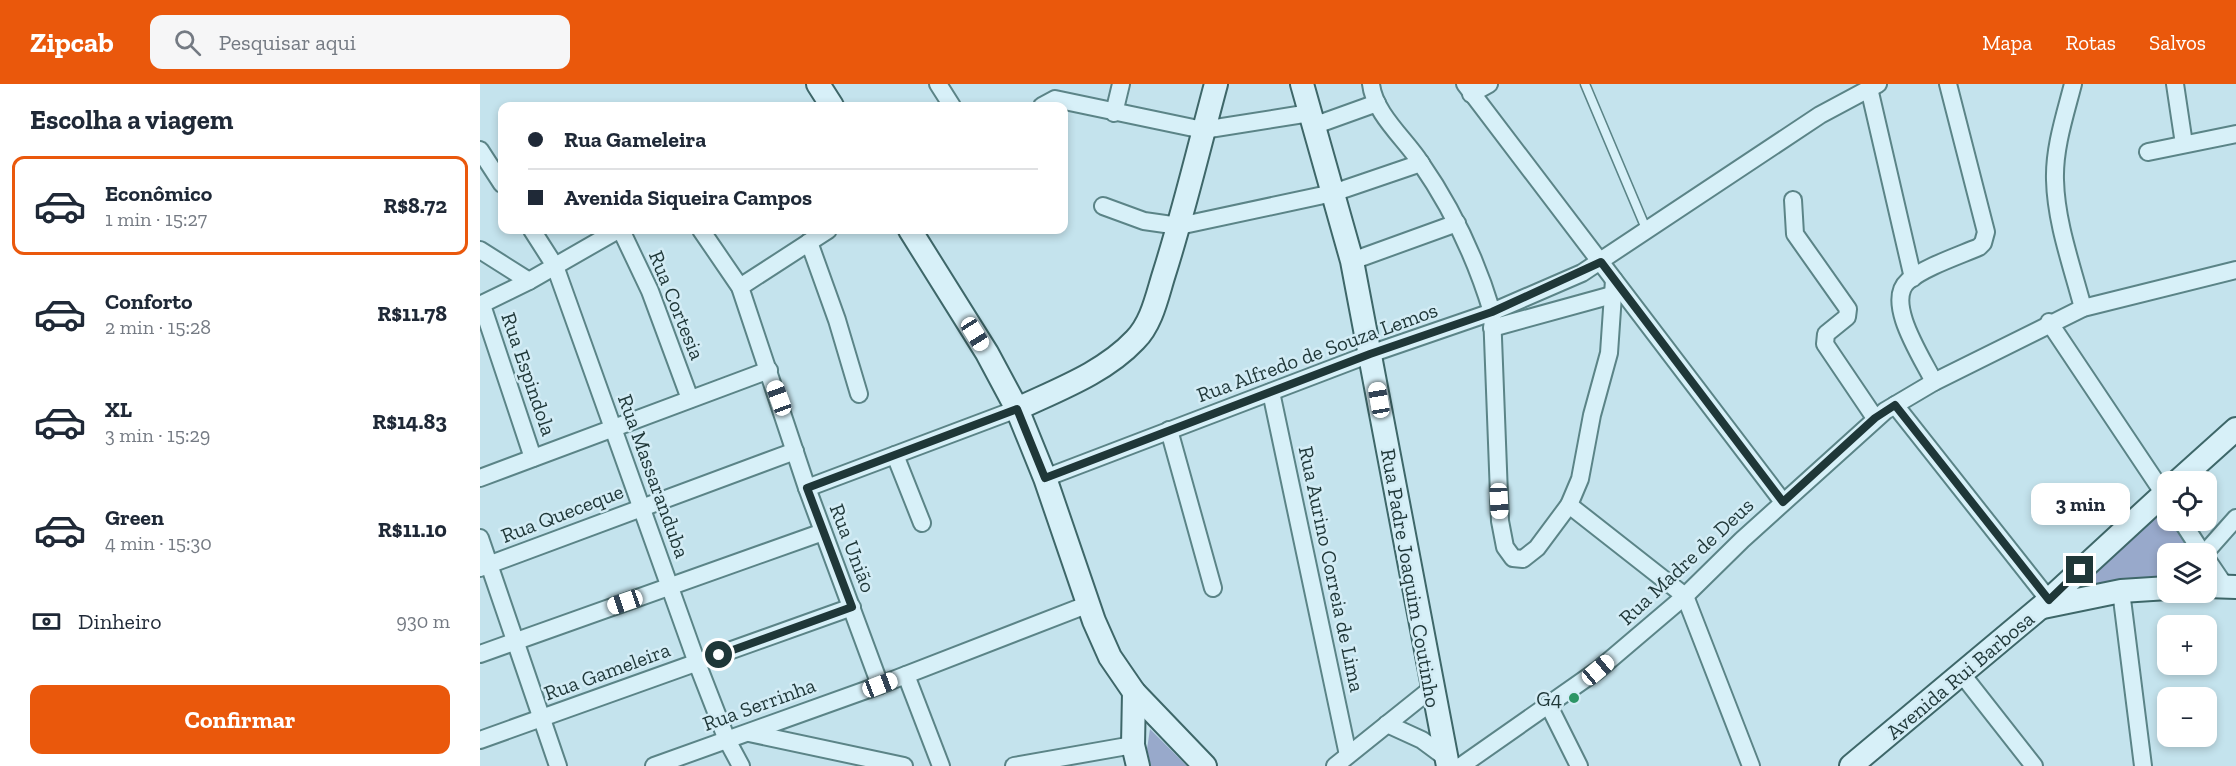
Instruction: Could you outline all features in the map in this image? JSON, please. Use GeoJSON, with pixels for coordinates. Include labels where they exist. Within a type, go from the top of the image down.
{"type":"FeatureCollection","features":[{"type":"Feature","properties":{"kind":"street"},"geometry":{"type":"LineString","coordinates":[[818,84],[829,102]]}},
{"type":"Feature","properties":{"kind":"street"},"geometry":{"type":"LineString","coordinates":[[938,84],[949,102]]}},
{"type":"Feature","properties":{"kind":"street"},"geometry":{"type":"LineString","coordinates":[[1047,84],[1048,102]]}},
{"type":"Feature","properties":{"kind":"street"},"geometry":{"type":"LineString","coordinates":[[1114,113],[1121,84]]}},
{"type":"Feature","properties":{"kind":"street"},"geometry":{"type":"LineString","coordinates":[[807,488],[1017,409],[1079,379],[1112,359],[1136,340],[1146,325],[1155,303],[1179,226],[1216,84]]}},
{"type":"Feature","properties":{"kind":"street","name":"Rua Padre Joaquim Coutinho"},"geometry":{"type":"LineString","coordinates":[[1302,84],[1352,261],[1431,689],[1451,763]]}},
{"type":"Feature","properties":{"kind":"street"},"geometry":{"type":"LineString","coordinates":[[1371,84],[1377,103],[1421,162],[1456,223],[1475,262],[1492,320],[1500,521],[1508,555],[1519,559],[1528,556],[1537,548],[1569,505],[1580,478],[1592,416],[1609,353],[1613,288]]}},
{"type":"Feature","properties":{"kind":"street"},"geometry":{"type":"LineString","coordinates":[[1490,84],[1468,89],[1601,262],[1613,288],[1783,502]]}},
{"type":"Feature","properties":{"kind":"street"},"geometry":{"type":"LineString","coordinates":[[1934,382],[1902,318],[1900,296],[1902,288],[1913,278],[1979,247],[1985,238],[1985,225],[1948,84]]}},
{"type":"Feature","properties":{"kind":"street"},"geometry":{"type":"LineString","coordinates":[[2073,84],[2056,155],[2055,178],[2057,207],[2083,308]]}},
{"type":"Feature","properties":{"kind":"street"},"geometry":{"type":"LineString","coordinates":[[2175,84],[2184,144]]}},
{"type":"Feature","properties":{"kind":"street"},"geometry":{"type":"LineString","coordinates":[[1873,86],[1913,278]]}},
{"type":"Feature","properties":{"kind":"street","name":"Rua Alfredo de Souza Lemos"},"geometry":{"type":"LineString","coordinates":[[1045,478],[1370,354],[1492,320],[1601,262],[1820,115],[1873,86]]}},
{"type":"Feature","properties":{"kind":"street"},"geometry":{"type":"LineString","coordinates":[[1068,106],[1203,130],[1312,119],[1377,103]]}},
{"type":"Feature","properties":{"kind":"street"},"geometry":{"type":"LineString","coordinates":[[2148,152],[2236,134]]}},
{"type":"Feature","properties":{"kind":"street"},"geometry":{"type":"LineString","coordinates":[[480,150],[498,178]]}},
{"type":"Feature","properties":{"kind":"street"},"geometry":{"type":"LineString","coordinates":[[1103,206],[1144,220],[1179,226],[1334,193],[1421,162]]}},
{"type":"Feature","properties":{"kind":"street"},"geometry":{"type":"LineString","coordinates":[[1792,200],[1795,234],[1848,309],[1847,317],[1826,334],[1825,344],[1875,418]]}},
{"type":"Feature","properties":{"kind":"street"},"geometry":{"type":"LineString","coordinates":[[1352,261],[1456,223]]}},
{"type":"Feature","properties":{"kind":"street","name":"Rua Massaranduba"},"geometry":{"type":"LineString","coordinates":[[535,234],[555,266],[643,506],[697,663],[727,740],[741,766]]}},
{"type":"Feature","properties":{"kind":"street"},"geometry":{"type":"LineString","coordinates":[[481,305],[612,234]]}},
{"type":"Feature","properties":{"kind":"street","name":"Rua Cortesia"},"geometry":{"type":"LineString","coordinates":[[621,234],[650,291],[690,399]]}},
{"type":"Feature","properties":{"kind":"street","name":"Rua União"},"geometry":{"type":"LineString","coordinates":[[704,234],[740,287],[807,488],[880,685]]}},
{"type":"Feature","properties":{"kind":"street"},"geometry":{"type":"LineString","coordinates":[[740,287],[822,234]]}},
{"type":"Feature","properties":{"kind":"street"},"geometry":{"type":"LineString","coordinates":[[913,234],[987,353],[1017,409],[1045,478],[1107,650],[1134,692],[1205,766]]}},
{"type":"Feature","properties":{"kind":"street"},"geometry":{"type":"LineString","coordinates":[[809,242],[837,320],[859,394]]}},
{"type":"Feature","properties":{"kind":"street"},"geometry":{"type":"LineString","coordinates":[[480,250],[529,281]]}},
{"type":"Feature","properties":{"kind":"street","name":"Rua Madre de Deus"},"geometry":{"type":"LineString","coordinates":[[1451,763],[1549,706],[1598,670],[1685,596],[1875,418],[1895,405],[2049,322],[2083,308],[2236,270]]}},
{"type":"Feature","properties":{"kind":"street"},"geometry":{"type":"LineString","coordinates":[[1492,320],[1613,288]]}},
{"type":"Feature","properties":{"kind":"street","name":"Rua Espindola"},"geometry":{"type":"LineString","coordinates":[[481,305],[533,458]]}},
{"type":"Feature","properties":{"kind":"street"},"geometry":{"type":"LineString","coordinates":[[2049,322],[2157,474]]}},
{"type":"Feature","properties":{"kind":"street"},"geometry":{"type":"LineString","coordinates":[[480,478],[769,370]]}},
{"type":"Feature","properties":{"kind":"street","name":"Rua Aurino Correia de Lima"},"geometry":{"type":"LineString","coordinates":[[1271,392],[1342,760]]}},
{"type":"Feature","properties":{"kind":"street"},"geometry":{"type":"LineString","coordinates":[[1895,405],[2045,603],[2121,591],[2157,589]]}},
{"type":"Feature","properties":{"kind":"street","name":"Avenida Rui Barbosa"},"geometry":{"type":"LineString","coordinates":[[2191,471],[2236,429]]}},
{"type":"Feature","properties":{"kind":"street"},"geometry":{"type":"LineString","coordinates":[[1169,430],[1213,588]]}},
{"type":"Feature","properties":{"kind":"street","name":"Rua Queceque"},"geometry":{"type":"LineString","coordinates":[[484,566],[795,451]]}},
{"type":"Feature","properties":{"kind":"street"},"geometry":{"type":"LineString","coordinates":[[894,455],[922,523]]}},
{"type":"Feature","properties":{"kind":"street","name":"Avenida Rui Barbosa"},"geometry":{"type":"LineString","coordinates":[[1851,766],[2045,603],[2157,502]]}},
{"type":"Feature","properties":{"kind":"street"},"geometry":{"type":"LineString","coordinates":[[1569,505],[1685,596],[1751,766]]}},
{"type":"Feature","properties":{"kind":"street"},"geometry":{"type":"LineString","coordinates":[[2214,543],[2236,518]]}},
{"type":"Feature","properties":{"kind":"street"},"geometry":{"type":"LineString","coordinates":[[480,654],[823,531]]}},
{"type":"Feature","properties":{"kind":"street"},"geometry":{"type":"LineString","coordinates":[[480,538],[484,566],[515,641],[558,766]]}},
{"type":"Feature","properties":{"kind":"street"},"geometry":{"type":"LineString","coordinates":[[2121,591],[2143,766]]}},
{"type":"Feature","properties":{"kind":"street","name":"Rua Serrinha"},"geometry":{"type":"LineString","coordinates":[[654,766],[880,685],[1089,604]]}},
{"type":"Feature","properties":{"kind":"street","name":"Rua Gameleira"},"geometry":{"type":"LineString","coordinates":[[480,740],[852,607]]}},
{"type":"Feature","properties":{"kind":"street"},"geometry":{"type":"LineString","coordinates":[[1961,673],[2034,766]]}},
{"type":"Feature","properties":{"kind":"street"},"geometry":{"type":"LineString","coordinates":[[906,675],[941,766]]}},
{"type":"Feature","properties":{"kind":"street"},"geometry":{"type":"LineString","coordinates":[[1342,760],[1431,689]]}},
{"type":"Feature","properties":{"kind":"street"},"geometry":{"type":"LineString","coordinates":[[1014,766],[1135,755],[1134,692]]}},
{"type":"Feature","properties":{"kind":"street"},"geometry":{"type":"LineString","coordinates":[[1549,706],[1579,766]]}},
{"type":"Feature","properties":{"kind":"street"},"geometry":{"type":"LineString","coordinates":[[1387,724],[1422,740],[1451,763]]}},
{"type":"Feature","properties":{"kind":"street"},"geometry":{"type":"LineString","coordinates":[[747,733],[903,766]]}},
{"type":"Feature","properties":{"kind":"lane"},"geometry":{"type":"LineString","coordinates":[[1585,84],[1647,231]]}},
{"type":"Feature","properties":{"kind":"shaded area"},"geometry":{"type":"Polygon","coordinates":[[[2157,517],[2157,531],[2177,531],[2186,543],[2157,543],[2157,582],[2064,596],[2157,517]]]}},
{"type":"Feature","properties":{"kind":"shaded area"},"geometry":{"type":"Polygon","coordinates":[[[1150,729],[1187,766],[1151,766],[1147,749],[1150,729]]]}},
{"type":"Feature","properties":{"kind":"place","name":"G4"},"geometry":{"type":"Point","coordinates":[1574,698]}},
{"type":"Feature","properties":{"kind":"route"},"geometry":{"type":"LineString","coordinates":[[719,655],[852,607],[807,488],[1017,409],[1045,478],[1370,354],[1492,312],[1582,273],[1601,262],[1783,502],[1875,418],[1895,405],[2049,600],[2080,570]]}}]}
